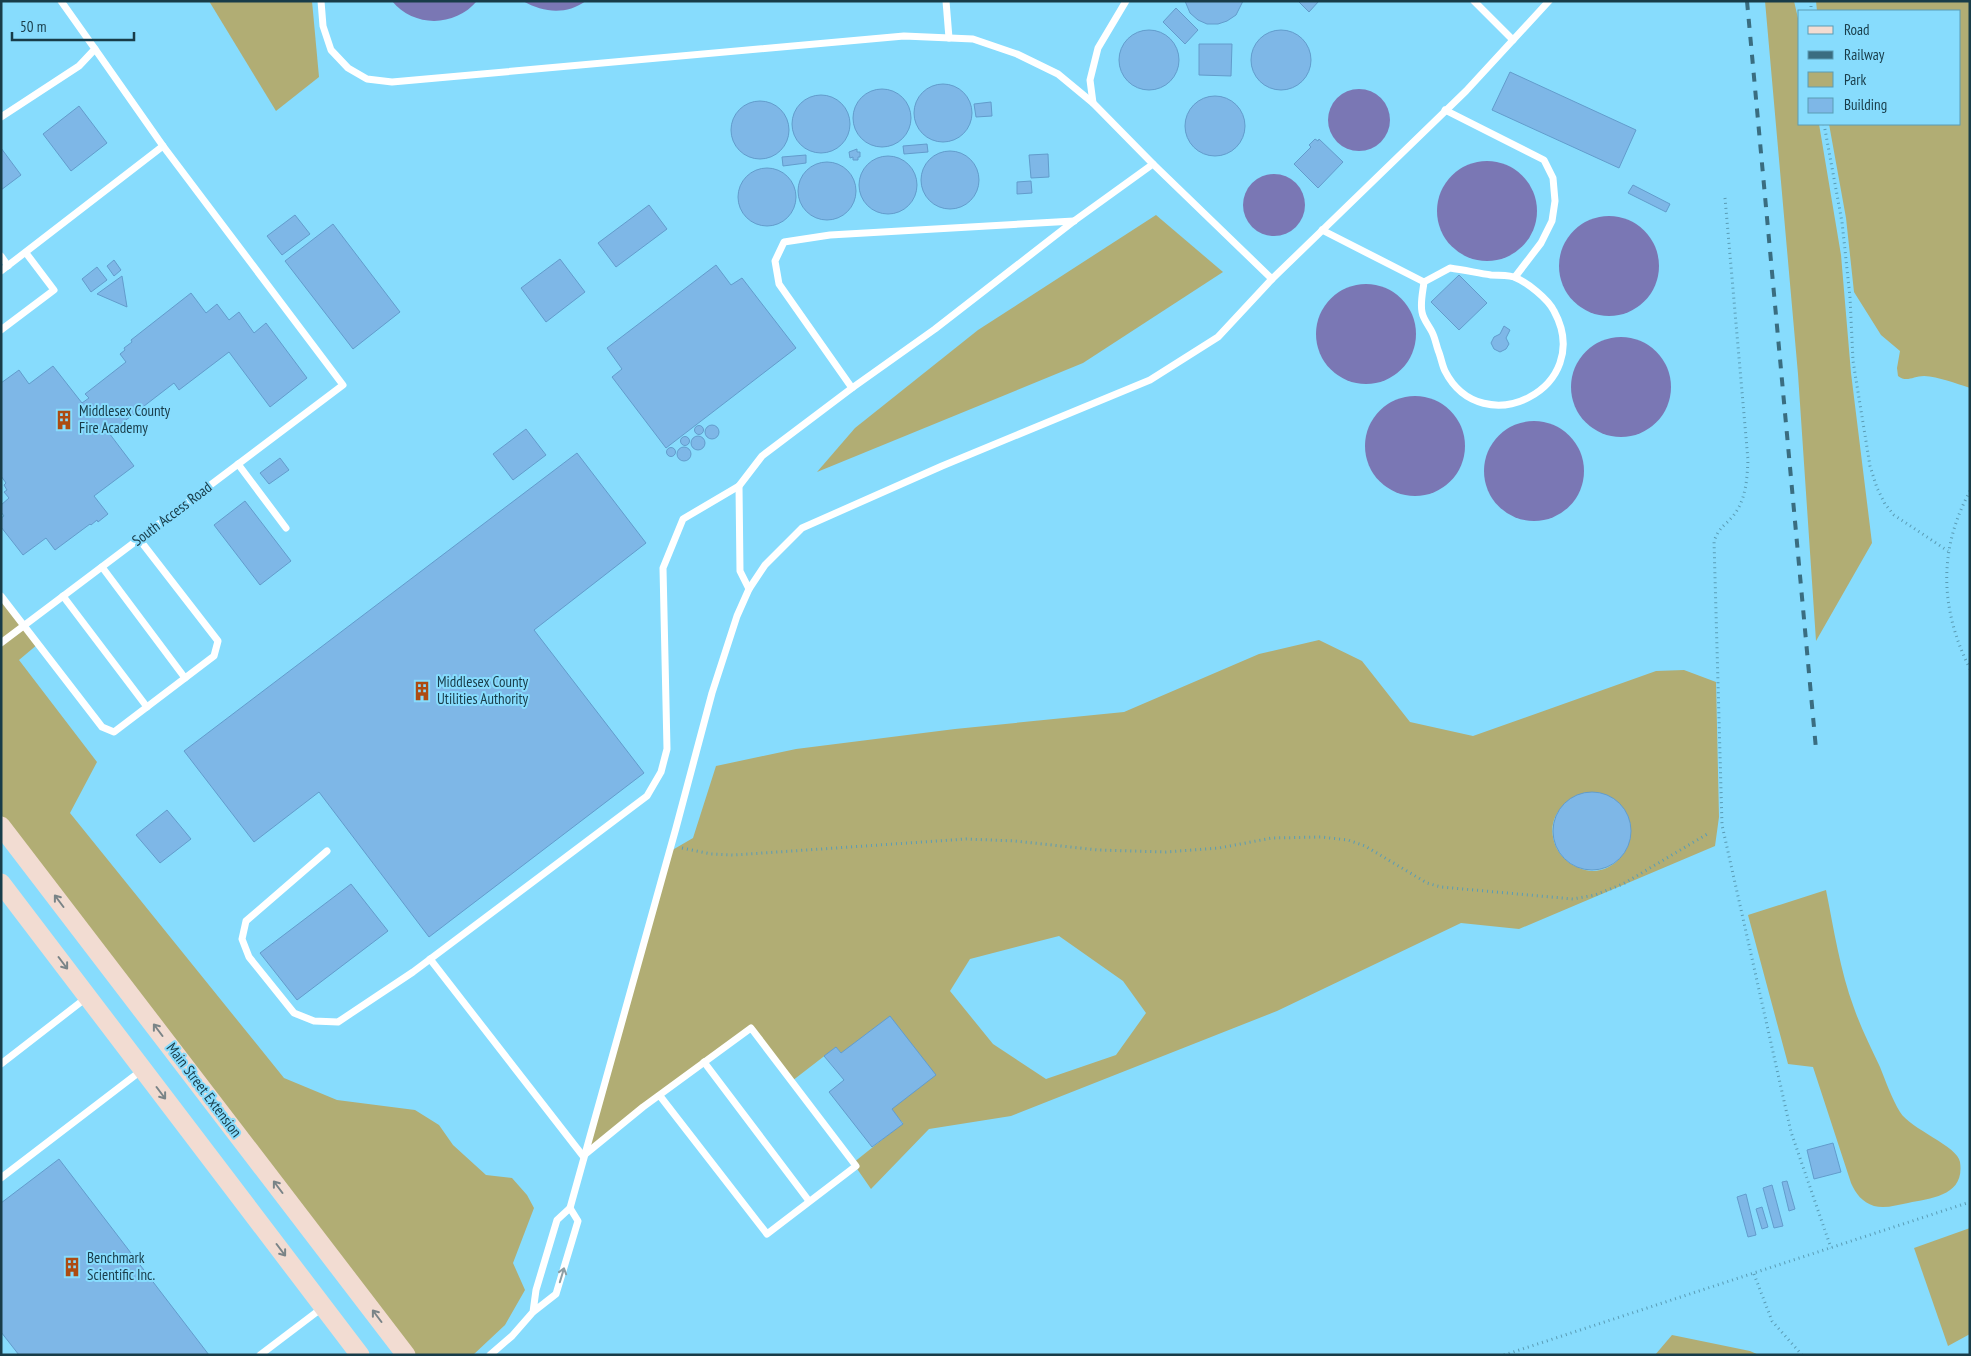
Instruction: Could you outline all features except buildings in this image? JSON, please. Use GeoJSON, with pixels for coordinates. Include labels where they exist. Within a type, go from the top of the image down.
{"type":"FeatureCollection","features":[{"type":"Feature","properties":{"kind":"main road","name":"Main Street Extension"},"geometry":{"type":"LineString","coordinates":[[1,826],[406,1355]]}},
{"type":"Feature","properties":{"kind":"main road"},"geometry":{"type":"LineString","coordinates":[[1,883],[360,1355]]}},
{"type":"Feature","properties":{"kind":"lane"},"geometry":{"type":"LineString","coordinates":[[1,271],[163,146],[61,1]]}},
{"type":"Feature","properties":{"kind":"lane"},"geometry":{"type":"LineString","coordinates":[[321,1],[323,26],[331,50],[348,68],[367,79],[392,82],[904,36],[973,40],[1016,54],[1058,74],[1093,103],[1272,279]]}},
{"type":"Feature","properties":{"kind":"lane"},"geometry":{"type":"LineString","coordinates":[[946,1],[949,38]]}},
{"type":"Feature","properties":{"kind":"lane"},"geometry":{"type":"LineString","coordinates":[[1093,103],[1090,80],[1098,48],[1126,1]]}},
{"type":"Feature","properties":{"kind":"lane"},"geometry":{"type":"LineString","coordinates":[[1474,1],[1513,40]]}},
{"type":"Feature","properties":{"kind":"lane"},"geometry":{"type":"LineString","coordinates":[[533,1312],[536,1290],[557,1220],[570,1208],[712,693],[737,616],[749,589],[765,565],[802,528],[942,466],[1150,380],[1218,337],[1272,279],[1445,110],[1549,1]]}},
{"type":"Feature","properties":{"kind":"lane"},"geometry":{"type":"LineString","coordinates":[[1,117],[79,66],[95,49]]}},
{"type":"Feature","properties":{"kind":"lane"},"geometry":{"type":"LineString","coordinates":[[1445,110],[1544,160],[1553,178],[1555,201],[1552,221],[1541,243],[1515,278]]}},
{"type":"Feature","properties":{"kind":"lane","name":"South Access Road"},"geometry":{"type":"LineString","coordinates":[[1,643],[343,385],[163,146]]}},
{"type":"Feature","properties":{"kind":"lane"},"geometry":{"type":"LineString","coordinates":[[326,851],[246,921],[242,939],[248,957],[294,1013],[314,1021],[338,1022],[430,959],[647,796],[660,772],[667,749],[663,568],[683,519],[739,486],[762,456],[852,388],[935,329],[1074,221],[1153,164]]}},
{"type":"Feature","properties":{"kind":"lane"},"geometry":{"type":"LineString","coordinates":[[852,388],[779,284],[774,261],[784,242],[830,235],[1074,221]]}},
{"type":"Feature","properties":{"kind":"lane"},"geometry":{"type":"LineString","coordinates":[[1322,230],[1424,282]]}},
{"type":"Feature","properties":{"kind":"lane"},"geometry":{"type":"LineString","coordinates":[[1,330],[54,290],[26,253]]}},
{"type":"Feature","properties":{"kind":"lane"},"geometry":{"type":"LineString","coordinates":[[1,256],[8,266]]}},
{"type":"Feature","properties":{"kind":"lane"},"geometry":{"type":"LineString","coordinates":[[1450,268],[1515,278],[1535,290],[1550,304],[1560,322],[1564,343],[1560,364],[1550,382],[1534,396],[1514,404],[1494,405],[1474,400],[1457,388],[1446,372],[1432,332],[1422,312],[1424,282],[1450,268]]}},
{"type":"Feature","properties":{"kind":"lane"},"geometry":{"type":"LineString","coordinates":[[238,464],[286,528]]}},
{"type":"Feature","properties":{"kind":"lane"},"geometry":{"type":"LineString","coordinates":[[739,486],[740,571],[749,589]]}},
{"type":"Feature","properties":{"kind":"lane"},"geometry":{"type":"LineString","coordinates":[[1,596],[102,727],[107,731],[114,732],[214,656],[218,641],[139,539]]}},
{"type":"Feature","properties":{"kind":"lane"},"geometry":{"type":"LineString","coordinates":[[102,567],[185,678]]}},
{"type":"Feature","properties":{"kind":"lane"},"geometry":{"type":"LineString","coordinates":[[63,596],[147,707]]}},
{"type":"Feature","properties":{"kind":"lane"},"geometry":{"type":"LineString","coordinates":[[430,959],[583,1156]]}},
{"type":"Feature","properties":{"kind":"lane"},"geometry":{"type":"LineString","coordinates":[[1,1064],[88,996]]}},
{"type":"Feature","properties":{"kind":"lane"},"geometry":{"type":"LineString","coordinates":[[583,1156],[643,1106],[660,1096],[751,1028],[856,1166],[766,1234],[660,1096]]}},
{"type":"Feature","properties":{"kind":"lane"},"geometry":{"type":"LineString","coordinates":[[704,1062],[810,1201]]}},
{"type":"Feature","properties":{"kind":"lane"},"geometry":{"type":"LineString","coordinates":[[1,1178],[144,1069]]}},
{"type":"Feature","properties":{"kind":"lane"},"geometry":{"type":"LineString","coordinates":[[490,1355],[512,1336],[533,1312],[556,1294],[578,1221],[570,1208]]}},
{"type":"Feature","properties":{"kind":"lane"},"geometry":{"type":"LineString","coordinates":[[260,1355],[324,1307]]}},
{"type":"Feature","properties":{"kind":"path"},"geometry":{"type":"LineString","coordinates":[[1824,125],[1842,222],[1850,297],[1853,361],[1870,466],[1877,488],[1885,504],[1894,514],[1948,551]]}},
{"type":"Feature","properties":{"kind":"path"},"geometry":{"type":"LineString","coordinates":[[1724,198],[1748,460],[1746,484],[1741,502],[1733,517],[1718,530],[1714,541],[1720,813],[1738,902],[1791,1132],[1831,1248]]}},
{"type":"Feature","properties":{"kind":"path"},"geometry":{"type":"LineString","coordinates":[[1970,491],[1958,513],[1948,551],[1946,585],[1961,651],[1970,669]]}},
{"type":"Feature","properties":{"kind":"path"},"geometry":{"type":"LineString","coordinates":[[671,845],[691,851],[734,855],[966,839],[1015,841],[1098,850],[1166,852],[1219,848],[1272,838],[1320,837],[1348,840],[1365,846],[1427,883],[1441,887],[1573,899],[1595,895],[1623,884],[1709,833]]}},
{"type":"Feature","properties":{"kind":"path"},"geometry":{"type":"LineString","coordinates":[[1504,1355],[1970,1202]]}},
{"type":"Feature","properties":{"kind":"path"},"geometry":{"type":"LineString","coordinates":[[1754,1274],[1772,1321],[1802,1355]]}},
{"type":"Feature","properties":{"kind":"green space"},"geometry":{"type":"Polygon","coordinates":[[[209,1],[312,1],[319,77],[276,111],[209,1]]]}},
{"type":"Feature","properties":{"kind":"green space"},"geometry":{"type":"Polygon","coordinates":[[[1765,1],[1794,1],[1798,18],[1798,125],[1819,125],[1841,255],[1851,373],[1872,543],[1816,641],[1798,374],[1765,1]]]}},
{"type":"Feature","properties":{"kind":"green space"},"geometry":{"type":"Polygon","coordinates":[[[1816,1],[1970,1],[1970,388],[1924,376],[1904,379],[1898,376],[1897,368],[1900,351],[1881,335],[1854,292],[1846,218],[1829,125],[1961,125],[1961,10],[1817,10],[1816,1]]]}},
{"type":"Feature","properties":{"kind":"green space"},"geometry":{"type":"Polygon","coordinates":[[[1156,215],[1223,272],[1083,363],[817,472],[855,428],[978,330],[1156,215]]]}},
{"type":"Feature","properties":{"kind":"green space"},"geometry":{"type":"Polygon","coordinates":[[[1,596],[38,644],[19,660],[97,762],[70,813],[284,1078],[337,1100],[415,1110],[439,1125],[453,1145],[486,1175],[512,1178],[527,1195],[534,1208],[513,1263],[525,1290],[505,1325],[473,1355],[406,1355],[1,826],[1,596]]]}},
{"type":"Feature","properties":{"kind":"green space"},"geometry":{"type":"Polygon","coordinates":[[[1319,640],[1362,661],[1410,722],[1473,736],[1656,671],[1684,670],[1716,682],[1719,817],[1715,846],[1519,929],[1461,923],[1277,1011],[1011,1116],[929,1129],[871,1189],[853,1163],[903,1123],[836,1047],[792,1081],[751,1028],[583,1156],[669,852],[693,838],[716,766],[796,749],[955,729],[1124,712],[1259,654],[1319,640]],[[1596,792],[1575,797],[1567,803],[1555,818],[1553,827],[1553,838],[1557,849],[1563,857],[1577,867],[1593,871],[1608,867],[1620,858],[1628,845],[1631,830],[1627,815],[1616,802],[1596,792]],[[1059,936],[970,959],[950,991],[993,1044],[1046,1079],[1116,1055],[1146,1013],[1123,981],[1059,936]]]}},
{"type":"Feature","properties":{"kind":"green space"},"geometry":{"type":"Polygon","coordinates":[[[1826,890],[1849,994],[1894,1102],[1905,1118],[1951,1150],[1960,1162],[1960,1173],[1957,1182],[1952,1189],[1936,1197],[1882,1207],[1874,1206],[1863,1200],[1851,1183],[1813,1067],[1788,1064],[1748,915],[1826,890]]]}},
{"type":"Feature","properties":{"kind":"green space"},"geometry":{"type":"Polygon","coordinates":[[[1970,1228],[1970,1334],[1948,1346],[1914,1248],[1970,1228]]]}},
{"type":"Feature","properties":{"kind":"green space"},"geometry":{"type":"Polygon","coordinates":[[[1672,1335],[1750,1351],[1759,1355],[1655,1355],[1672,1335]]]}},
{"type":"Feature","properties":{"kind":"shaded area"},"geometry":{"type":"Polygon","coordinates":[[[392,1],[477,1],[458,16],[434,21],[411,16],[392,1]]]}},
{"type":"Feature","properties":{"kind":"shaded area"},"geometry":{"type":"Polygon","coordinates":[[[523,1],[586,1],[571,9],[555,11],[539,8],[523,1]]]}},
{"type":"Feature","properties":{"kind":"shaded area"},"geometry":{"type":"Polygon","coordinates":[[[1353,89],[1365,89],[1381,98],[1388,108],[1390,120],[1388,132],[1381,142],[1365,151],[1353,151],[1342,146],[1333,137],[1328,126],[1328,114],[1333,103],[1342,94],[1353,89]]]}},
{"type":"Feature","properties":{"kind":"shaded area"},"geometry":{"type":"Polygon","coordinates":[[[1487,161],[1506,165],[1522,176],[1533,192],[1537,211],[1533,230],[1522,246],[1506,257],[1487,261],[1468,257],[1452,246],[1441,230],[1437,211],[1441,192],[1452,176],[1468,165],[1487,161]]]}},
{"type":"Feature","properties":{"kind":"shaded area"},"geometry":{"type":"Polygon","coordinates":[[[1268,174],[1280,174],[1296,183],[1303,193],[1305,205],[1303,217],[1296,227],[1280,236],[1268,236],[1257,231],[1248,222],[1243,211],[1243,199],[1248,188],[1257,179],[1268,174]]]}},
{"type":"Feature","properties":{"kind":"shaded area"},"geometry":{"type":"Polygon","coordinates":[[[1609,216],[1628,220],[1644,231],[1655,247],[1659,266],[1655,285],[1644,301],[1628,312],[1609,316],[1590,312],[1574,301],[1563,285],[1559,266],[1563,247],[1574,231],[1590,220],[1609,216]]]}},
{"type":"Feature","properties":{"kind":"shaded area"},"geometry":{"type":"Polygon","coordinates":[[[1366,284],[1385,288],[1401,299],[1412,315],[1416,334],[1412,353],[1401,369],[1385,380],[1366,384],[1347,380],[1331,369],[1320,353],[1316,334],[1320,315],[1331,299],[1347,288],[1366,284]]]}},
{"type":"Feature","properties":{"kind":"shaded area"},"geometry":{"type":"Polygon","coordinates":[[[1621,337],[1640,341],[1656,352],[1667,368],[1671,387],[1667,406],[1656,422],[1640,433],[1621,437],[1602,433],[1586,422],[1575,406],[1571,387],[1575,368],[1586,352],[1602,341],[1621,337]]]}},
{"type":"Feature","properties":{"kind":"shaded area"},"geometry":{"type":"Polygon","coordinates":[[[1415,396],[1434,400],[1450,411],[1461,427],[1465,446],[1461,465],[1450,481],[1434,492],[1415,496],[1396,492],[1380,481],[1369,465],[1365,446],[1369,427],[1380,411],[1396,400],[1415,396]]]}},
{"type":"Feature","properties":{"kind":"shaded area"},"geometry":{"type":"Polygon","coordinates":[[[1534,421],[1553,425],[1569,436],[1580,452],[1584,471],[1580,490],[1569,506],[1553,517],[1534,521],[1515,517],[1499,506],[1488,490],[1484,471],[1488,452],[1499,436],[1515,425],[1534,421]]]}},
{"type":"Feature","properties":{"kind":"railway"},"geometry":{"type":"LineString","coordinates":[[1747,1],[1816,749]]}},
{"type":"Feature","properties":{"kind":"place","name":"Middlesex County Fire Academy"},"geometry":{"type":"Point","coordinates":[64,420]}},
{"type":"Feature","properties":{"kind":"place","name":"Middlesex County Utilities Authority"},"geometry":{"type":"Point","coordinates":[422,691]}},
{"type":"Feature","properties":{"kind":"place","name":"Benchmark Scientific Inc."},"geometry":{"type":"Point","coordinates":[72,1267]}}]}
